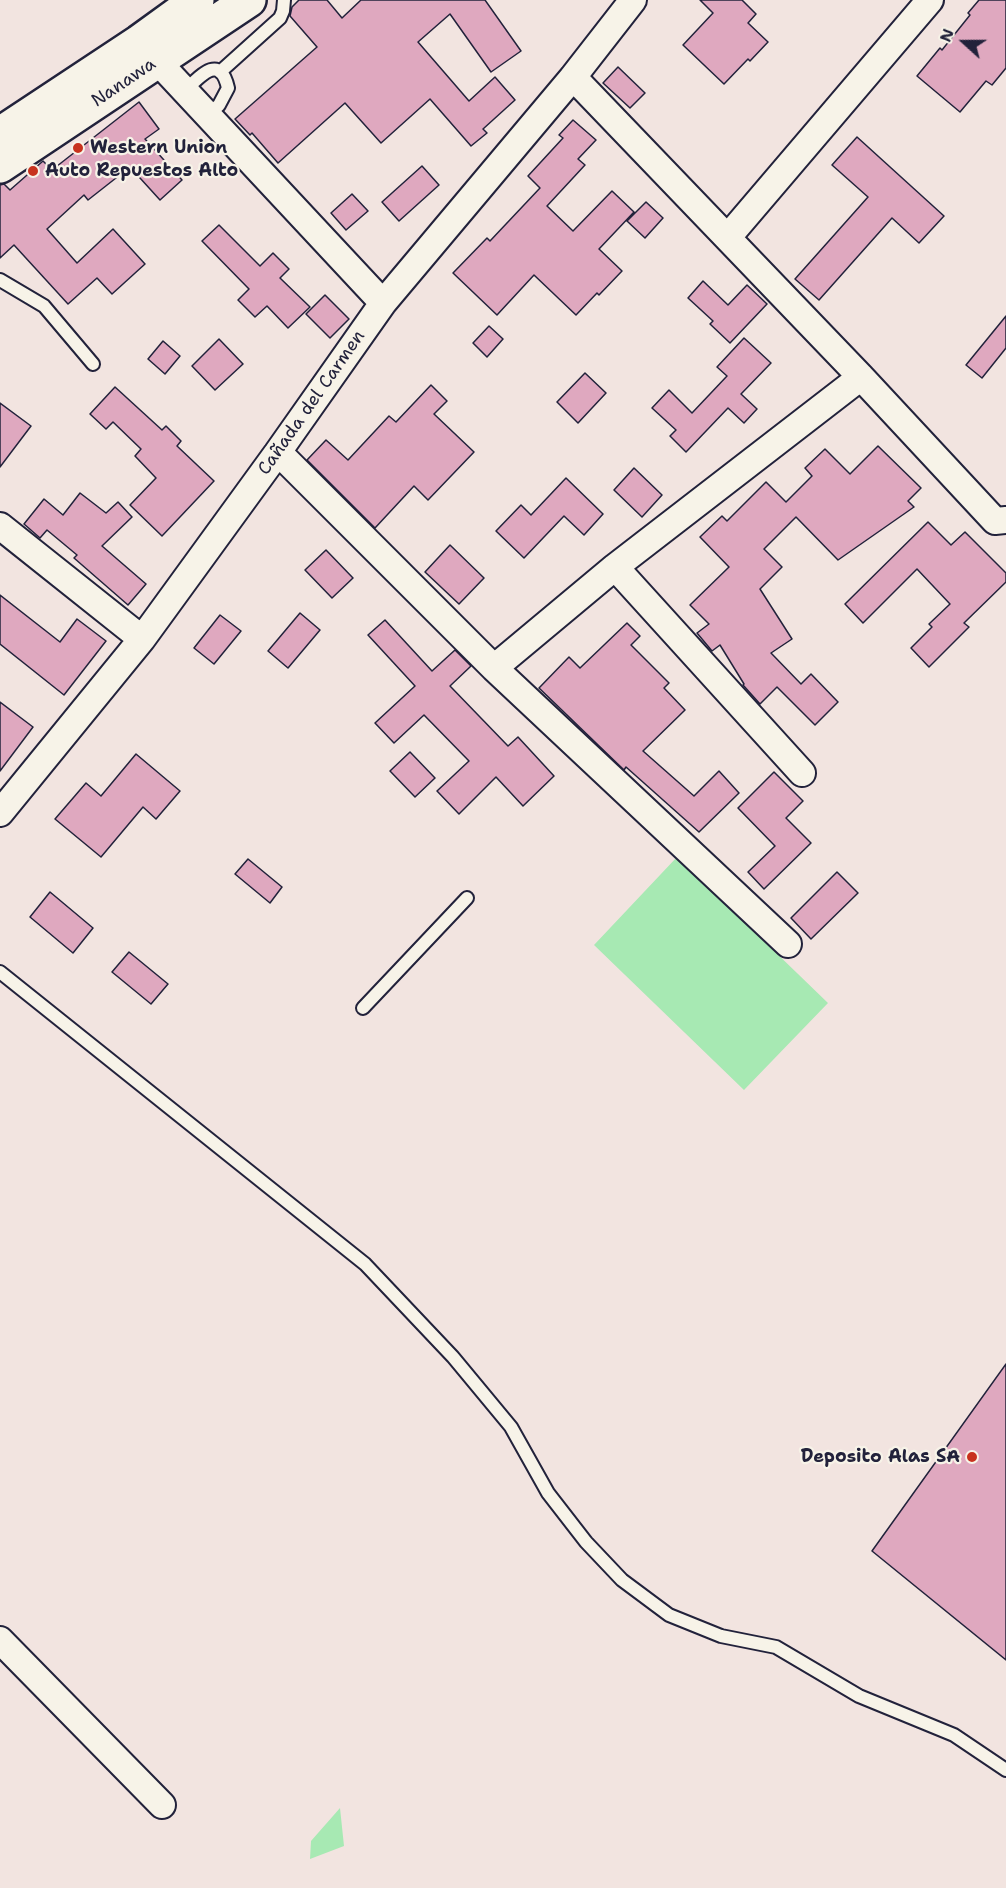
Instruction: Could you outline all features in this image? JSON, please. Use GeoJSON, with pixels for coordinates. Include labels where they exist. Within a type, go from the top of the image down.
{"type":"FeatureCollection","features":[{"type":"Feature","properties":{"kind":"main road","name":"Nanawa"},"geometry":{"type":"LineString","coordinates":[[148,51],[197,0]]}},
{"type":"Feature","properties":{"kind":"main road","name":"Nanawa"},"geometry":{"type":"LineString","coordinates":[[6,146],[148,51],[249,0]]}},
{"type":"Feature","properties":{"kind":"street","name":"Cañada del Carmen"},"geometry":{"type":"LineString","coordinates":[[0,813],[142,639],[278,452],[382,303],[573,77],[633,0]]}},
{"type":"Feature","properties":{"kind":"street"},"geometry":{"type":"LineString","coordinates":[[729,237],[930,0]]}},
{"type":"Feature","properties":{"kind":"street"},"geometry":{"type":"LineString","coordinates":[[148,51],[382,303]]}},
{"type":"Feature","properties":{"kind":"street"},"geometry":{"type":"LineString","coordinates":[[573,77],[729,237],[995,521],[1005,522]]}},
{"type":"Feature","properties":{"kind":"street"},"geometry":{"type":"LineString","coordinates":[[494,668],[615,567],[861,377]]}},
{"type":"Feature","properties":{"kind":"street"},"geometry":{"type":"LineString","coordinates":[[278,452],[494,668],[788,944]]}},
{"type":"Feature","properties":{"kind":"street"},"geometry":{"type":"LineString","coordinates":[[0,526],[142,639]]}},
{"type":"Feature","properties":{"kind":"street"},"geometry":{"type":"LineString","coordinates":[[615,567],[802,773]]}},
{"type":"Feature","properties":{"kind":"street"},"geometry":{"type":"LineString","coordinates":[[0,1640],[162,1804]]}},
{"type":"Feature","properties":{"kind":"lane"},"geometry":{"type":"LineString","coordinates":[[219,72],[280,18],[284,0]]}},
{"type":"Feature","properties":{"kind":"lane"},"geometry":{"type":"LineString","coordinates":[[185,90],[207,70],[212,69],[219,72],[226,79],[228,88],[219,105],[208,115]]}},
{"type":"Feature","properties":{"kind":"lane"},"geometry":{"type":"LineString","coordinates":[[0,280],[44,306],[93,364]]}},
{"type":"Feature","properties":{"kind":"lane"},"geometry":{"type":"LineString","coordinates":[[363,1008],[467,898]]}},
{"type":"Feature","properties":{"kind":"lane"},"geometry":{"type":"LineString","coordinates":[[0,972],[365,1264],[453,1357],[511,1427],[548,1493],[585,1542],[622,1580],[669,1615],[721,1636],[776,1647],[859,1696],[954,1735],[1006,1770]]}},
{"type":"Feature","properties":{"kind":"green space"},"geometry":{"type":"Polygon","coordinates":[[[677,857],[828,1003],[744,1090],[594,945],[677,857]]]}},
{"type":"Feature","properties":{"kind":"green space"},"geometry":{"type":"Polygon","coordinates":[[[340,1808],[344,1846],[310,1859],[311,1841],[340,1808]]]}},
{"type":"Feature","properties":{"kind":"building"},"geometry":{"type":"Polygon","coordinates":[[[299,0],[327,0],[342,18],[361,0],[485,0],[521,51],[491,72],[450,14],[418,42],[469,101],[495,77],[515,100],[483,129],[487,133],[471,146],[430,99],[381,143],[345,103],[278,163],[252,133],[250,135],[235,119],[317,47],[290,16],[292,7],[299,0]]]}},
{"type":"Feature","properties":{"kind":"building"},"geometry":{"type":"Polygon","coordinates":[[[700,0],[742,0],[756,14],[748,23],[768,42],[724,84],[683,45],[713,13],[700,0]]]}},
{"type":"Feature","properties":{"kind":"building"},"geometry":{"type":"Polygon","coordinates":[[[979,0],[1006,0],[1006,68],[992,85],[986,81],[960,112],[917,76],[940,48],[942,50],[979,0]]]}},
{"type":"Feature","properties":{"kind":"building"},"geometry":{"type":"Polygon","coordinates":[[[618,67],[645,93],[630,108],[603,83],[618,67]]]}},
{"type":"Feature","properties":{"kind":"building"},"geometry":{"type":"Polygon","coordinates":[[[139,102],[159,129],[145,139],[182,180],[160,200],[130,167],[88,200],[84,195],[47,229],[77,263],[113,229],[145,264],[112,294],[97,278],[68,304],[14,245],[0,258],[0,185],[4,184],[10,190],[43,161],[52,170],[139,102]]]}},
{"type":"Feature","properties":{"kind":"building"},"geometry":{"type":"Polygon","coordinates":[[[573,120],[596,140],[578,159],[585,165],[547,206],[573,231],[612,191],[634,212],[599,249],[622,271],[576,315],[534,275],[497,315],[453,273],[487,238],[490,241],[540,188],[528,176],[563,138],[559,135],[573,120]]]}},
{"type":"Feature","properties":{"kind":"building"},"geometry":{"type":"Polygon","coordinates":[[[857,137],[944,216],[919,243],[892,218],[819,300],[795,279],[868,197],[832,165],[857,137]]]}},
{"type":"Feature","properties":{"kind":"building"},"geometry":{"type":"Polygon","coordinates":[[[422,166],[439,185],[399,221],[382,202],[422,166]]]}},
{"type":"Feature","properties":{"kind":"building"},"geometry":{"type":"Polygon","coordinates":[[[352,194],[368,211],[346,230],[331,213],[352,194]]]}},
{"type":"Feature","properties":{"kind":"building"},"geometry":{"type":"Polygon","coordinates":[[[646,202],[663,218],[645,238],[627,221],[646,202]]]}},
{"type":"Feature","properties":{"kind":"building"},"geometry":{"type":"Polygon","coordinates":[[[219,225],[260,266],[273,253],[289,269],[280,278],[310,307],[288,328],[267,306],[255,317],[238,300],[249,289],[202,241],[219,225]]]}},
{"type":"Feature","properties":{"kind":"building"},"geometry":{"type":"Polygon","coordinates":[[[703,281],[728,305],[747,285],[767,304],[730,343],[710,324],[713,321],[688,298],[703,281]]]}},
{"type":"Feature","properties":{"kind":"building"},"geometry":{"type":"Polygon","coordinates":[[[325,295],[349,319],[330,338],[306,314],[325,295]]]}},
{"type":"Feature","properties":{"kind":"building"},"geometry":{"type":"Polygon","coordinates":[[[1006,316],[1006,348],[982,378],[966,365],[1006,316]]]}},
{"type":"Feature","properties":{"kind":"building"},"geometry":{"type":"Polygon","coordinates":[[[489,326],[503,339],[487,357],[473,343],[489,326]]]}},
{"type":"Feature","properties":{"kind":"building"},"geometry":{"type":"Polygon","coordinates":[[[744,338],[771,363],[741,394],[757,409],[744,423],[728,408],[686,452],[670,436],[676,430],[652,408],[669,390],[692,413],[727,376],[717,367],[744,338]]]}},
{"type":"Feature","properties":{"kind":"building"},"geometry":{"type":"Polygon","coordinates":[[[219,339],[243,364],[215,390],[192,366],[219,339]]]}},
{"type":"Feature","properties":{"kind":"building"},"geometry":{"type":"Polygon","coordinates":[[[163,341],[180,356],[165,374],[148,359],[163,341]]]}},
{"type":"Feature","properties":{"kind":"building"},"geometry":{"type":"Polygon","coordinates":[[[585,373],[606,393],[578,423],[557,402],[585,373]]]}},
{"type":"Feature","properties":{"kind":"building"},"geometry":{"type":"Polygon","coordinates":[[[431,385],[447,401],[434,414],[474,452],[428,500],[414,486],[375,528],[307,460],[326,440],[348,460],[389,416],[396,422],[431,385]]]}},
{"type":"Feature","properties":{"kind":"building"},"geometry":{"type":"Polygon","coordinates":[[[115,387],[162,430],[166,426],[181,441],[177,446],[214,481],[162,536],[130,505],[156,478],[135,456],[141,449],[113,422],[106,429],[90,414],[115,387]]]}},
{"type":"Feature","properties":{"kind":"building"},"geometry":{"type":"Polygon","coordinates":[[[0,403],[31,426],[0,467],[0,403]]]}},
{"type":"Feature","properties":{"kind":"building"},"geometry":{"type":"Polygon","coordinates":[[[878,446],[921,488],[908,501],[914,507],[838,560],[796,517],[764,549],[782,567],[760,589],[792,639],[771,653],[801,684],[811,674],[838,702],[815,725],[777,687],[760,704],[743,685],[720,645],[712,651],[697,633],[709,624],[690,605],[729,567],[700,537],[722,516],[727,521],[766,482],[786,502],[812,476],[805,468],[825,449],[850,474],[878,446]]]}},
{"type":"Feature","properties":{"kind":"building"},"geometry":{"type":"Polygon","coordinates":[[[634,468],[662,495],[642,517],[614,490],[634,468]]]}},
{"type":"Feature","properties":{"kind":"building"},"geometry":{"type":"Polygon","coordinates":[[[566,478],[603,514],[584,535],[564,516],[524,558],[496,531],[521,505],[531,515],[566,478]]]}},
{"type":"Feature","properties":{"kind":"building"},"geometry":{"type":"Polygon","coordinates":[[[80,493],[106,513],[118,502],[132,517],[102,546],[146,584],[128,605],[74,558],[77,555],[47,530],[40,538],[24,524],[44,499],[63,515],[80,493]]]}},
{"type":"Feature","properties":{"kind":"building"},"geometry":{"type":"Polygon","coordinates":[[[928,522],[951,545],[965,532],[1006,573],[1006,582],[964,623],[969,627],[929,667],[911,648],[932,627],[929,624],[950,604],[917,569],[863,623],[845,604],[928,522]]]}},
{"type":"Feature","properties":{"kind":"building"},"geometry":{"type":"Polygon","coordinates":[[[450,545],[484,578],[459,604],[425,572],[450,545]]]}},
{"type":"Feature","properties":{"kind":"building"},"geometry":{"type":"Polygon","coordinates":[[[326,550],[353,578],[332,598],[305,570],[326,550]]]}},
{"type":"Feature","properties":{"kind":"building"},"geometry":{"type":"Polygon","coordinates":[[[0,595],[60,642],[77,619],[106,641],[64,695],[0,644],[0,595]]]}},
{"type":"Feature","properties":{"kind":"building"},"geometry":{"type":"Polygon","coordinates":[[[300,613],[320,630],[288,668],[268,651],[300,613]]]}},
{"type":"Feature","properties":{"kind":"building"},"geometry":{"type":"Polygon","coordinates":[[[220,615],[241,631],[214,664],[194,648],[220,615]]]}},
{"type":"Feature","properties":{"kind":"building"},"geometry":{"type":"Polygon","coordinates":[[[385,620],[432,671],[455,650],[471,666],[450,686],[508,746],[518,737],[554,776],[523,806],[496,777],[459,814],[437,791],[469,761],[424,715],[394,743],[375,723],[415,686],[368,635],[385,620]]]}},
{"type":"Feature","properties":{"kind":"building"},"geometry":{"type":"Polygon","coordinates":[[[627,623],[640,636],[631,645],[669,683],[664,688],[685,710],[643,751],[694,796],[719,771],[739,793],[699,832],[626,767],[624,770],[539,688],[569,657],[580,668],[627,623]]]}},
{"type":"Feature","properties":{"kind":"building"},"geometry":{"type":"Polygon","coordinates":[[[0,702],[33,727],[0,771],[0,702]]]}},
{"type":"Feature","properties":{"kind":"building"},"geometry":{"type":"Polygon","coordinates":[[[410,752],[435,778],[415,797],[390,771],[410,752]]]}},
{"type":"Feature","properties":{"kind":"building"},"geometry":{"type":"Polygon","coordinates":[[[136,754],[180,791],[156,819],[143,807],[101,857],[55,819],[86,783],[101,796],[136,754]]]}},
{"type":"Feature","properties":{"kind":"building"},"geometry":{"type":"Polygon","coordinates":[[[774,772],[803,801],[786,818],[811,843],[764,889],[748,872],[775,846],[738,808],[774,772]]]}},
{"type":"Feature","properties":{"kind":"building"},"geometry":{"type":"Polygon","coordinates":[[[248,859],[282,887],[270,903],[235,874],[248,859]]]}},
{"type":"Feature","properties":{"kind":"building"},"geometry":{"type":"Polygon","coordinates":[[[837,872],[858,893],[811,939],[791,918],[837,872]]]}},
{"type":"Feature","properties":{"kind":"building"},"geometry":{"type":"Polygon","coordinates":[[[50,892],[93,928],[73,953],[30,917],[50,892]]]}},
{"type":"Feature","properties":{"kind":"building"},"geometry":{"type":"Polygon","coordinates":[[[129,952],[168,984],[151,1004],[112,972],[129,952]]]}},
{"type":"Feature","properties":{"kind":"building","name":"Deposito Alas SA"},"geometry":{"type":"Polygon","coordinates":[[[1006,1364],[1006,1660],[872,1551],[1006,1364]]]}},
{"type":"Feature","properties":{"kind":"place","name":"Western Union"},"geometry":{"type":"Point","coordinates":[78,148]}},
{"type":"Feature","properties":{"kind":"place","name":"Auto Repuestos Alto"},"geometry":{"type":"Point","coordinates":[33,171]}},
{"type":"Feature","properties":{"kind":"place","name":"Deposito Alas SA"},"geometry":{"type":"Point","coordinates":[972,1457]}}]}
